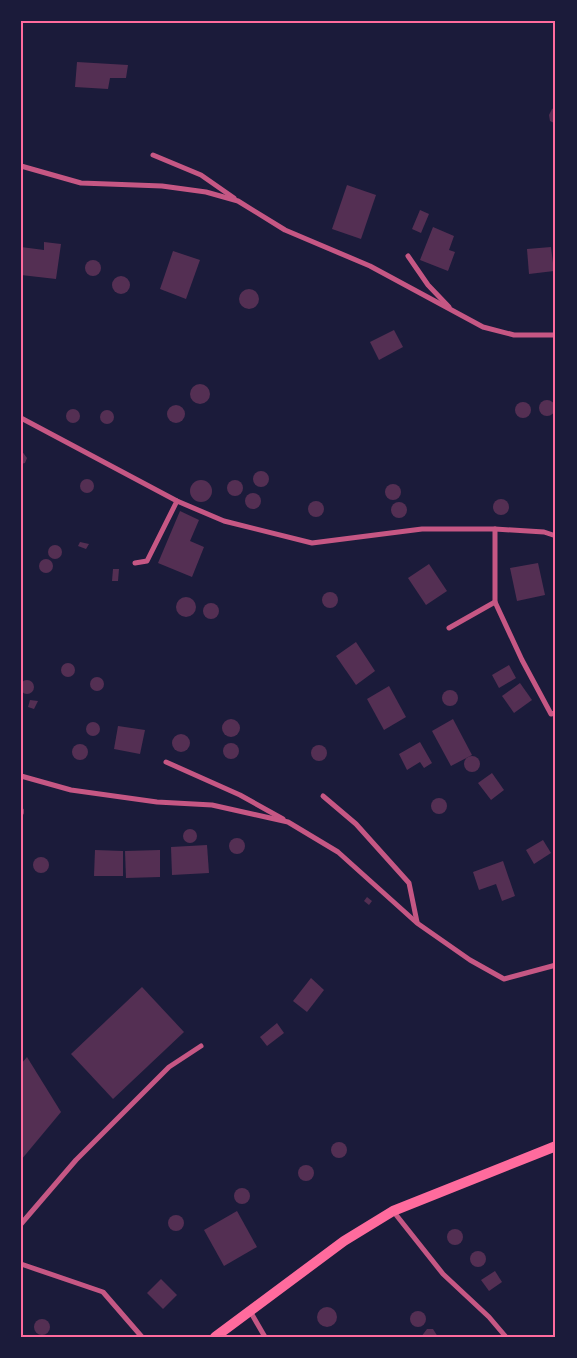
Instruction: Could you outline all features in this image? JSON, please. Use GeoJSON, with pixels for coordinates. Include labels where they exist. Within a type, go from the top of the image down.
{"type":"FeatureCollection","features":[{"type":"Feature","properties":{"kind":"main road"},"geometry":{"type":"LineString","coordinates":[[215,1337],[344,1241],[393,1211],[556,1146]]}},
{"type":"Feature","properties":{"kind":"street"},"geometry":{"type":"LineString","coordinates":[[153,155],[201,175],[238,201],[286,230],[370,266],[484,327],[514,335],[556,335]]}},
{"type":"Feature","properties":{"kind":"street"},"geometry":{"type":"LineString","coordinates":[[21,166],[81,183],[162,186],[206,192],[238,201]]}},
{"type":"Feature","properties":{"kind":"street"},"geometry":{"type":"LineString","coordinates":[[408,256],[428,286],[453,311]]}},
{"type":"Feature","properties":{"kind":"street"},"geometry":{"type":"LineString","coordinates":[[21,418],[176,501],[224,521],[312,543],[422,528],[495,529],[544,532],[556,536]]}},
{"type":"Feature","properties":{"kind":"street"},"geometry":{"type":"LineString","coordinates":[[135,563],[147,560],[176,501]]}},
{"type":"Feature","properties":{"kind":"street"},"geometry":{"type":"LineString","coordinates":[[495,529],[495,602],[522,660],[551,714],[556,713]]}},
{"type":"Feature","properties":{"kind":"street"},"geometry":{"type":"LineString","coordinates":[[449,628],[495,602]]}},
{"type":"Feature","properties":{"kind":"street"},"geometry":{"type":"LineString","coordinates":[[166,762],[240,795],[338,852],[417,923],[470,960],[504,980],[556,965]]}},
{"type":"Feature","properties":{"kind":"street"},"geometry":{"type":"LineString","coordinates":[[21,776],[72,790],[157,802],[212,805],[288,822]]}},
{"type":"Feature","properties":{"kind":"street"},"geometry":{"type":"LineString","coordinates":[[323,796],[356,824],[409,882],[417,923]]}},
{"type":"Feature","properties":{"kind":"street"},"geometry":{"type":"LineString","coordinates":[[21,1224],[76,1160],[169,1067],[201,1046]]}},
{"type":"Feature","properties":{"kind":"street"},"geometry":{"type":"LineString","coordinates":[[393,1211],[442,1274],[489,1317],[506,1337]]}},
{"type":"Feature","properties":{"kind":"street"},"geometry":{"type":"LineString","coordinates":[[21,1264],[103,1292],[142,1337]]}},
{"type":"Feature","properties":{"kind":"street"},"geometry":{"type":"LineString","coordinates":[[250,1310],[265,1337]]}},
{"type":"Feature","properties":{"kind":"building"},"geometry":{"type":"Polygon","coordinates":[[[77,62],[128,65],[126,78],[110,78],[108,89],[75,87],[77,62]]]}},
{"type":"Feature","properties":{"kind":"building"},"geometry":{"type":"Polygon","coordinates":[[[556,107],[556,124],[550,121],[549,115],[552,109],[556,107]]]}},
{"type":"Feature","properties":{"kind":"building"},"geometry":{"type":"Polygon","coordinates":[[[347,185],[376,195],[361,239],[332,229],[347,185]]]}},
{"type":"Feature","properties":{"kind":"building"},"geometry":{"type":"Polygon","coordinates":[[[420,210],[429,214],[421,233],[412,229],[420,210]]]}},
{"type":"Feature","properties":{"kind":"building"},"geometry":{"type":"Polygon","coordinates":[[[433,227],[454,236],[449,250],[455,252],[448,271],[420,260],[433,227]]]}},
{"type":"Feature","properties":{"kind":"building"},"geometry":{"type":"Polygon","coordinates":[[[44,242],[61,244],[56,279],[21,275],[21,247],[44,250],[44,242]]]}},
{"type":"Feature","properties":{"kind":"building"},"geometry":{"type":"Polygon","coordinates":[[[551,247],[554,271],[529,274],[527,249],[551,247]]]}},
{"type":"Feature","properties":{"kind":"building"},"geometry":{"type":"Polygon","coordinates":[[[173,251],[200,260],[186,299],[160,289],[173,251]]]}},
{"type":"Feature","properties":{"kind":"building"},"geometry":{"type":"Polygon","coordinates":[[[90,260],[96,260],[101,265],[99,274],[90,276],[85,271],[85,265],[90,260]]]}},
{"type":"Feature","properties":{"kind":"building"},"geometry":{"type":"Polygon","coordinates":[[[117,276],[125,276],[130,281],[128,292],[117,294],[112,289],[112,281],[117,276]]]}},
{"type":"Feature","properties":{"kind":"building"},"geometry":{"type":"Polygon","coordinates":[[[249,289],[256,292],[259,299],[256,306],[249,309],[242,306],[239,299],[242,292],[249,289]]]}},
{"type":"Feature","properties":{"kind":"building"},"geometry":{"type":"Polygon","coordinates":[[[394,330],[403,347],[379,360],[370,342],[394,330]]]}},
{"type":"Feature","properties":{"kind":"building"},"geometry":{"type":"Polygon","coordinates":[[[200,384],[207,387],[210,394],[207,401],[200,404],[193,401],[190,394],[193,387],[200,384]]]}},
{"type":"Feature","properties":{"kind":"building"},"geometry":{"type":"Polygon","coordinates":[[[544,400],[550,400],[555,405],[553,414],[544,416],[539,411],[539,405],[544,400]]]}},
{"type":"Feature","properties":{"kind":"building"},"geometry":{"type":"Polygon","coordinates":[[[520,402],[526,402],[531,407],[529,416],[520,418],[515,413],[515,407],[520,402]]]}},
{"type":"Feature","properties":{"kind":"building"},"geometry":{"type":"Polygon","coordinates":[[[172,405],[180,405],[185,410],[183,421],[172,423],[167,418],[167,410],[172,405]]]}},
{"type":"Feature","properties":{"kind":"building"},"geometry":{"type":"Polygon","coordinates":[[[70,409],[76,409],[80,416],[76,423],[70,423],[66,419],[66,413],[70,409]]]}},
{"type":"Feature","properties":{"kind":"building"},"geometry":{"type":"Polygon","coordinates":[[[104,410],[110,410],[114,417],[110,424],[104,424],[100,420],[100,414],[104,410]]]}},
{"type":"Feature","properties":{"kind":"building"},"geometry":{"type":"Polygon","coordinates":[[[21,450],[27,458],[25,463],[21,464],[21,450]]]}},
{"type":"Feature","properties":{"kind":"building"},"geometry":{"type":"Polygon","coordinates":[[[258,471],[264,471],[269,476],[267,485],[258,487],[253,482],[253,476],[258,471]]]}},
{"type":"Feature","properties":{"kind":"building"},"geometry":{"type":"Polygon","coordinates":[[[84,479],[90,479],[94,486],[90,493],[84,493],[80,489],[80,483],[84,479]]]}},
{"type":"Feature","properties":{"kind":"building"},"geometry":{"type":"Polygon","coordinates":[[[201,480],[209,483],[212,491],[209,499],[201,502],[193,499],[190,491],[193,483],[201,480]]]}},
{"type":"Feature","properties":{"kind":"building"},"geometry":{"type":"Polygon","coordinates":[[[232,480],[238,480],[243,485],[241,494],[232,496],[227,491],[227,485],[232,480]]]}},
{"type":"Feature","properties":{"kind":"building"},"geometry":{"type":"Polygon","coordinates":[[[390,484],[396,484],[401,489],[399,498],[390,500],[385,495],[385,489],[390,484]]]}},
{"type":"Feature","properties":{"kind":"building"},"geometry":{"type":"Polygon","coordinates":[[[250,493],[256,493],[261,498],[259,507],[250,509],[245,504],[245,498],[250,493]]]}},
{"type":"Feature","properties":{"kind":"building"},"geometry":{"type":"Polygon","coordinates":[[[498,499],[504,499],[509,504],[507,513],[498,515],[493,510],[493,504],[498,499]]]}},
{"type":"Feature","properties":{"kind":"building"},"geometry":{"type":"Polygon","coordinates":[[[313,501],[319,501],[324,506],[322,515],[313,517],[308,512],[308,506],[313,501]]]}},
{"type":"Feature","properties":{"kind":"building"},"geometry":{"type":"Polygon","coordinates":[[[396,502],[402,502],[407,507],[405,516],[396,518],[391,513],[391,507],[396,502]]]}},
{"type":"Feature","properties":{"kind":"building"},"geometry":{"type":"Polygon","coordinates":[[[180,511],[199,520],[190,541],[204,547],[192,577],[158,563],[180,511]]]}},
{"type":"Feature","properties":{"kind":"building"},"geometry":{"type":"Polygon","coordinates":[[[80,542],[89,544],[86,549],[78,546],[80,542]]]}},
{"type":"Feature","properties":{"kind":"building"},"geometry":{"type":"Polygon","coordinates":[[[52,545],[58,545],[62,552],[58,559],[52,559],[48,555],[48,549],[52,545]]]}},
{"type":"Feature","properties":{"kind":"building"},"geometry":{"type":"Polygon","coordinates":[[[43,559],[49,559],[53,566],[49,573],[43,573],[39,569],[39,563],[43,559]]]}},
{"type":"Feature","properties":{"kind":"building"},"geometry":{"type":"Polygon","coordinates":[[[538,563],[545,595],[517,601],[510,568],[538,563]]]}},
{"type":"Feature","properties":{"kind":"building"},"geometry":{"type":"Polygon","coordinates":[[[429,564],[447,591],[426,605],[408,578],[429,564]]]}},
{"type":"Feature","properties":{"kind":"building"},"geometry":{"type":"Polygon","coordinates":[[[113,569],[119,569],[118,581],[112,581],[113,569]]]}},
{"type":"Feature","properties":{"kind":"building"},"geometry":{"type":"Polygon","coordinates":[[[327,592],[333,592],[338,597],[336,606],[327,608],[322,603],[322,597],[327,592]]]}},
{"type":"Feature","properties":{"kind":"building"},"geometry":{"type":"Polygon","coordinates":[[[182,597],[190,597],[196,603],[196,611],[190,617],[182,617],[176,611],[176,603],[182,597]]]}},
{"type":"Feature","properties":{"kind":"building"},"geometry":{"type":"Polygon","coordinates":[[[208,603],[214,603],[219,608],[217,617],[208,619],[203,614],[203,608],[208,603]]]}},
{"type":"Feature","properties":{"kind":"building"},"geometry":{"type":"Polygon","coordinates":[[[356,642],[375,671],[356,685],[336,656],[356,642]]]}},
{"type":"Feature","properties":{"kind":"building"},"geometry":{"type":"Polygon","coordinates":[[[65,663],[71,663],[75,670],[71,677],[65,677],[61,673],[61,667],[65,663]]]}},
{"type":"Feature","properties":{"kind":"building"},"geometry":{"type":"Polygon","coordinates":[[[509,665],[516,678],[499,688],[492,675],[509,665]]]}},
{"type":"Feature","properties":{"kind":"building"},"geometry":{"type":"Polygon","coordinates":[[[94,677],[100,677],[104,684],[100,691],[94,691],[90,687],[90,681],[94,677]]]}},
{"type":"Feature","properties":{"kind":"building"},"geometry":{"type":"Polygon","coordinates":[[[27,680],[32,682],[34,687],[32,692],[27,694],[22,692],[20,687],[22,682],[27,680]]]}},
{"type":"Feature","properties":{"kind":"building"},"geometry":{"type":"Polygon","coordinates":[[[520,683],[532,700],[514,713],[502,696],[520,683]]]}},
{"type":"Feature","properties":{"kind":"building"},"geometry":{"type":"Polygon","coordinates":[[[389,686],[406,717],[384,730],[367,699],[389,686]]]}},
{"type":"Feature","properties":{"kind":"building"},"geometry":{"type":"Polygon","coordinates":[[[447,690],[453,690],[458,695],[456,704],[447,706],[442,701],[442,695],[447,690]]]}},
{"type":"Feature","properties":{"kind":"building"},"geometry":{"type":"Polygon","coordinates":[[[30,700],[38,701],[34,709],[28,707],[30,700]]]}},
{"type":"Feature","properties":{"kind":"building"},"geometry":{"type":"Polygon","coordinates":[[[227,719],[235,719],[240,724],[238,735],[227,737],[222,732],[222,724],[227,719]]]}},
{"type":"Feature","properties":{"kind":"building"},"geometry":{"type":"Polygon","coordinates":[[[453,719],[472,755],[451,766],[432,731],[453,719]]]}},
{"type":"Feature","properties":{"kind":"building"},"geometry":{"type":"Polygon","coordinates":[[[90,722],[96,722],[100,729],[96,736],[90,736],[86,732],[86,726],[90,722]]]}},
{"type":"Feature","properties":{"kind":"building"},"geometry":{"type":"Polygon","coordinates":[[[118,726],[145,730],[140,754],[114,749],[118,726]]]}},
{"type":"Feature","properties":{"kind":"building"},"geometry":{"type":"Polygon","coordinates":[[[181,734],[187,737],[190,743],[187,749],[181,752],[175,749],[172,743],[175,737],[181,734]]]}},
{"type":"Feature","properties":{"kind":"building"},"geometry":{"type":"Polygon","coordinates":[[[420,742],[432,763],[424,768],[420,762],[407,770],[399,754],[420,742]]]}},
{"type":"Feature","properties":{"kind":"building"},"geometry":{"type":"Polygon","coordinates":[[[228,743],[234,743],[239,748],[237,757],[228,759],[223,754],[223,748],[228,743]]]}},
{"type":"Feature","properties":{"kind":"building"},"geometry":{"type":"Polygon","coordinates":[[[80,744],[86,746],[88,752],[86,758],[80,760],[74,758],[72,752],[74,746],[80,744]]]}},
{"type":"Feature","properties":{"kind":"building"},"geometry":{"type":"Polygon","coordinates":[[[316,745],[322,745],[327,750],[325,759],[316,761],[311,756],[311,750],[316,745]]]}},
{"type":"Feature","properties":{"kind":"building"},"geometry":{"type":"Polygon","coordinates":[[[469,756],[475,756],[480,761],[478,770],[469,772],[464,767],[464,761],[469,756]]]}},
{"type":"Feature","properties":{"kind":"building"},"geometry":{"type":"Polygon","coordinates":[[[492,773],[504,790],[491,800],[478,783],[492,773]]]}},
{"type":"Feature","properties":{"kind":"building"},"geometry":{"type":"Polygon","coordinates":[[[436,798],[442,798],[447,803],[445,812],[436,814],[431,809],[431,803],[436,798]]]}},
{"type":"Feature","properties":{"kind":"building"},"geometry":{"type":"Polygon","coordinates":[[[187,829],[193,829],[197,836],[193,843],[187,843],[183,839],[183,833],[187,829]]]}},
{"type":"Feature","properties":{"kind":"building"},"geometry":{"type":"Polygon","coordinates":[[[234,838],[240,838],[245,843],[243,852],[234,854],[229,849],[229,843],[234,838]]]}},
{"type":"Feature","properties":{"kind":"building"},"geometry":{"type":"Polygon","coordinates":[[[543,840],[551,853],[534,864],[526,850],[543,840]]]}},
{"type":"Feature","properties":{"kind":"building"},"geometry":{"type":"Polygon","coordinates":[[[207,845],[209,873],[172,875],[171,847],[207,845]]]}},
{"type":"Feature","properties":{"kind":"building"},"geometry":{"type":"Polygon","coordinates":[[[95,850],[123,851],[123,876],[94,876],[95,850]]]}},
{"type":"Feature","properties":{"kind":"building"},"geometry":{"type":"Polygon","coordinates":[[[160,850],[160,877],[126,878],[125,851],[160,850]]]}},
{"type":"Feature","properties":{"kind":"building"},"geometry":{"type":"Polygon","coordinates":[[[38,857],[44,857],[49,862],[47,871],[38,873],[33,868],[33,862],[38,857]]]}},
{"type":"Feature","properties":{"kind":"building"},"geometry":{"type":"Polygon","coordinates":[[[503,861],[515,896],[502,901],[496,884],[479,890],[473,872],[503,861]]]}},
{"type":"Feature","properties":{"kind":"building"},"geometry":{"type":"Polygon","coordinates":[[[367,897],[372,901],[369,905],[364,901],[367,897]]]}},
{"type":"Feature","properties":{"kind":"building"},"geometry":{"type":"Polygon","coordinates":[[[311,978],[324,990],[307,1012],[293,1001],[311,978]]]}},
{"type":"Feature","properties":{"kind":"building"},"geometry":{"type":"Polygon","coordinates":[[[142,987],[184,1032],[113,1099],[71,1054],[142,987]]]}},
{"type":"Feature","properties":{"kind":"building"},"geometry":{"type":"Polygon","coordinates":[[[277,1023],[284,1033],[267,1046],[260,1037],[277,1023]]]}},
{"type":"Feature","properties":{"kind":"building"},"geometry":{"type":"Polygon","coordinates":[[[27,1057],[61,1112],[21,1160],[21,1064],[27,1057]]]}},
{"type":"Feature","properties":{"kind":"building"},"geometry":{"type":"Polygon","coordinates":[[[336,1142],[342,1142],[347,1147],[345,1156],[336,1158],[331,1153],[331,1147],[336,1142]]]}},
{"type":"Feature","properties":{"kind":"building"},"geometry":{"type":"Polygon","coordinates":[[[303,1165],[309,1165],[314,1170],[312,1179],[303,1181],[298,1176],[298,1170],[303,1165]]]}},
{"type":"Feature","properties":{"kind":"building"},"geometry":{"type":"Polygon","coordinates":[[[239,1188],[245,1188],[250,1193],[248,1202],[239,1204],[234,1199],[234,1193],[239,1188]]]}},
{"type":"Feature","properties":{"kind":"building"},"geometry":{"type":"Polygon","coordinates":[[[237,1211],[257,1247],[224,1266],[204,1230],[237,1211]]]}},
{"type":"Feature","properties":{"kind":"building"},"geometry":{"type":"Polygon","coordinates":[[[173,1215],[179,1215],[184,1220],[182,1229],[173,1231],[168,1226],[168,1220],[173,1215]]]}},
{"type":"Feature","properties":{"kind":"building"},"geometry":{"type":"Polygon","coordinates":[[[452,1229],[458,1229],[463,1234],[461,1243],[452,1245],[447,1240],[447,1234],[452,1229]]]}},
{"type":"Feature","properties":{"kind":"building"},"geometry":{"type":"Polygon","coordinates":[[[475,1251],[481,1251],[486,1256],[484,1265],[475,1267],[470,1262],[470,1256],[475,1251]]]}},
{"type":"Feature","properties":{"kind":"building"},"geometry":{"type":"Polygon","coordinates":[[[495,1271],[502,1282],[489,1291],[481,1280],[495,1271]]]}},
{"type":"Feature","properties":{"kind":"building"},"geometry":{"type":"Polygon","coordinates":[[[161,1279],[177,1295],[163,1309],[147,1293],[161,1279]]]}},
{"type":"Feature","properties":{"kind":"building"},"geometry":{"type":"Polygon","coordinates":[[[327,1307],[334,1310],[337,1317],[334,1324],[327,1327],[320,1324],[317,1317],[320,1310],[327,1307]]]}},
{"type":"Feature","properties":{"kind":"building"},"geometry":{"type":"Polygon","coordinates":[[[415,1311],[421,1311],[426,1316],[424,1325],[415,1327],[410,1322],[410,1316],[415,1311]]]}},
{"type":"Feature","properties":{"kind":"building"},"geometry":{"type":"Polygon","coordinates":[[[39,1319],[45,1319],[50,1324],[48,1333],[39,1335],[34,1330],[34,1324],[39,1319]]]}},
{"type":"Feature","properties":{"kind":"building"},"geometry":{"type":"Polygon","coordinates":[[[427,1329],[433,1329],[438,1337],[421,1337],[427,1329]]]}}]}
